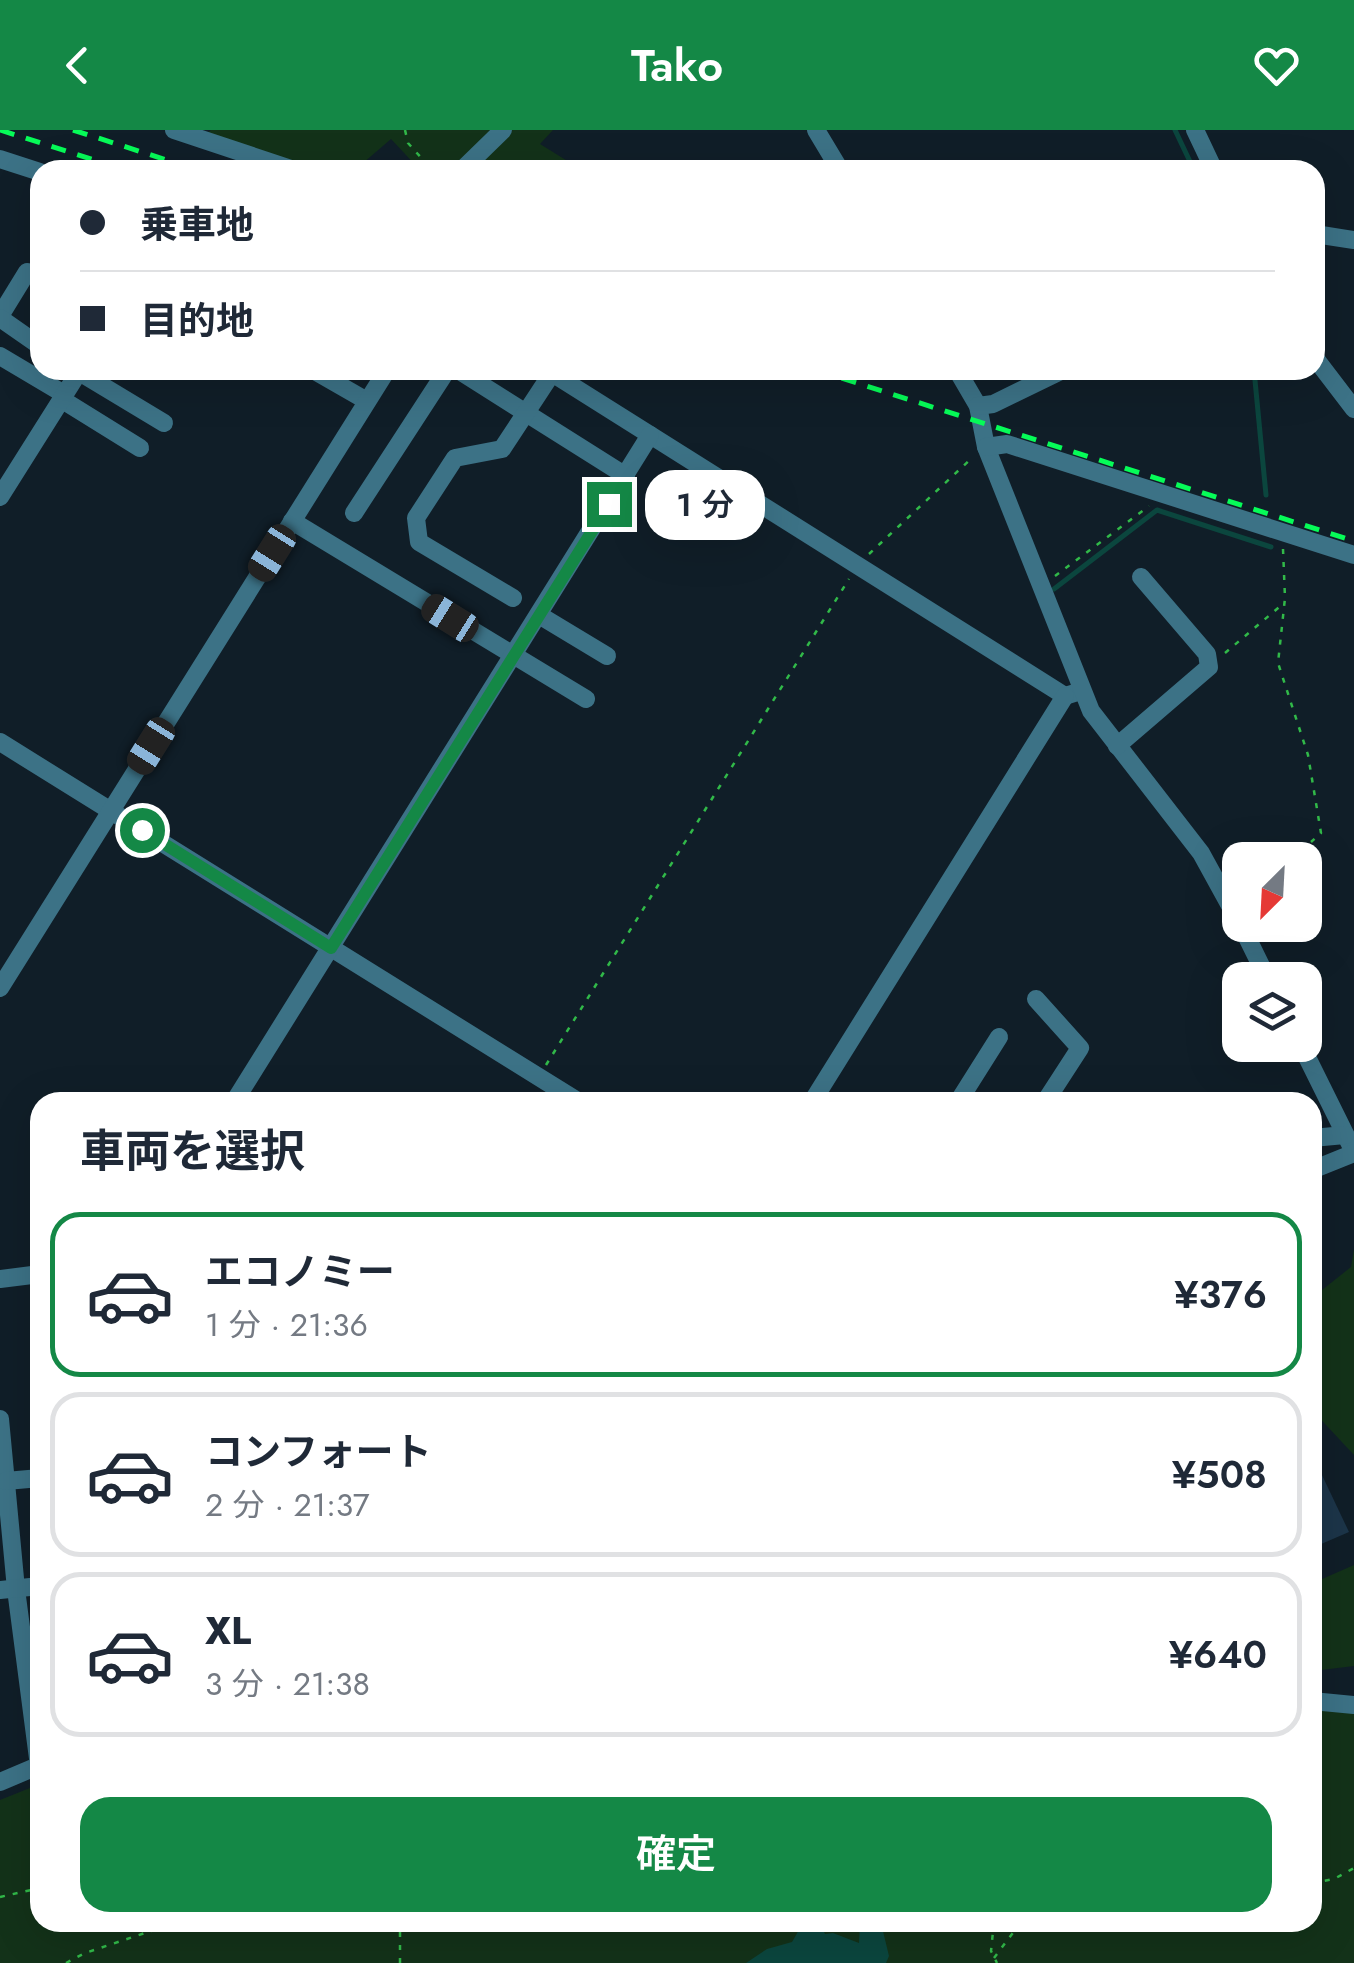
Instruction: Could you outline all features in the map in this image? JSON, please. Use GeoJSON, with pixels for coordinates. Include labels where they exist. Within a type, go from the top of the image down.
{"type":"FeatureCollection","features":[{"type":"Feature","properties":{"kind":"street"},"geometry":{"type":"LineString","coordinates":[[174,130],[264,160]]}},
{"type":"Feature","properties":{"kind":"street"},"geometry":{"type":"LineString","coordinates":[[472,160],[503,130]]}},
{"type":"Feature","properties":{"kind":"street"},"geometry":{"type":"LineString","coordinates":[[816,130],[834,160]]}},
{"type":"Feature","properties":{"kind":"street"},"geometry":{"type":"LineString","coordinates":[[1194,130],[1209,160]]}},
{"type":"Feature","properties":{"kind":"street"},"geometry":{"type":"LineString","coordinates":[[0,160],[30,169]]}},
{"type":"Feature","properties":{"kind":"street"},"geometry":{"type":"LineString","coordinates":[[1325,236],[1354,240]]}},
{"type":"Feature","properties":{"kind":"street"},"geometry":{"type":"LineString","coordinates":[[30,274],[27,272],[0,317],[30,339]]}},
{"type":"Feature","properties":{"kind":"street"},"geometry":{"type":"LineString","coordinates":[[0,356],[30,376]]}},
{"type":"Feature","properties":{"kind":"street"},"geometry":{"type":"LineString","coordinates":[[1325,371],[1354,409]]}},
{"type":"Feature","properties":{"kind":"street"},"geometry":{"type":"LineString","coordinates":[[37,380],[140,448]]}},
{"type":"Feature","properties":{"kind":"street"},"geometry":{"type":"LineString","coordinates":[[0,497],[73,380]]}},
{"type":"Feature","properties":{"kind":"street"},"geometry":{"type":"LineString","coordinates":[[93,380],[164,423]]}},
{"type":"Feature","properties":{"kind":"street"},"geometry":{"type":"LineString","coordinates":[[331,380],[368,401]]}},
{"type":"Feature","properties":{"kind":"street"},"geometry":{"type":"LineString","coordinates":[[0,988],[381,380]]}},
{"type":"Feature","properties":{"kind":"street"},"geometry":{"type":"LineString","coordinates":[[354,513],[440,380]]}},
{"type":"Feature","properties":{"kind":"street"},"geometry":{"type":"LineString","coordinates":[[474,380],[626,476]]}},
{"type":"Feature","properties":{"kind":"street"},"geometry":{"type":"LineString","coordinates":[[513,598],[419,542],[416,518],[454,458],[502,450],[545,380]]}},
{"type":"Feature","properties":{"kind":"street"},"geometry":{"type":"LineString","coordinates":[[562,380],[1073,694],[1091,710],[1201,853],[1222,891]]}},
{"type":"Feature","properties":{"kind":"street"},"geometry":{"type":"LineString","coordinates":[[818,1092],[1073,694],[1041,584],[986,447],[978,406],[963,380]]}},
{"type":"Feature","properties":{"kind":"street"},"geometry":{"type":"LineString","coordinates":[[978,406],[993,404],[1042,380]]}},
{"type":"Feature","properties":{"kind":"street"},"geometry":{"type":"LineString","coordinates":[[240,1092],[650,435]]}},
{"type":"Feature","properties":{"kind":"street"},"geometry":{"type":"LineString","coordinates":[[986,447],[1007,444],[1354,556]]}},
{"type":"Feature","properties":{"kind":"street"},"geometry":{"type":"LineString","coordinates":[[292,521],[586,700]]}},
{"type":"Feature","properties":{"kind":"street"},"geometry":{"type":"LineString","coordinates":[[1117,746],[1209,666],[1207,654],[1141,577]]}},
{"type":"Feature","properties":{"kind":"street"},"geometry":{"type":"LineString","coordinates":[[539,615],[607,656]]}},
{"type":"Feature","properties":{"kind":"street"},"geometry":{"type":"LineString","coordinates":[[0,742],[563,1092]]}},
{"type":"Feature","properties":{"kind":"street"},"geometry":{"type":"LineString","coordinates":[[1036,999],[1080,1048],[1051,1092]]}},
{"type":"Feature","properties":{"kind":"street"},"geometry":{"type":"LineString","coordinates":[[964,1092],[1000,1037]]}},
{"type":"Feature","properties":{"kind":"street"},"geometry":{"type":"LineString","coordinates":[[1308,1062],[1354,1153],[1322,1166]]}},
{"type":"Feature","properties":{"kind":"street"},"geometry":{"type":"LineString","coordinates":[[1322,1137],[1345,1135]]}},
{"type":"Feature","properties":{"kind":"street"},"geometry":{"type":"LineString","coordinates":[[0,1278],[30,1275]]}},
{"type":"Feature","properties":{"kind":"street"},"geometry":{"type":"LineString","coordinates":[[0,1419],[6,1481],[8,1590],[30,1640]]}},
{"type":"Feature","properties":{"kind":"street"},"geometry":{"type":"LineString","coordinates":[[6,1481],[30,1479]]}},
{"type":"Feature","properties":{"kind":"street"},"geometry":{"type":"LineString","coordinates":[[1322,1702],[1354,1705]]}},
{"type":"Feature","properties":{"kind":"street"},"geometry":{"type":"LineString","coordinates":[[0,1782],[30,1770]]}},
{"type":"Feature","properties":{"kind":"path"},"geometry":{"type":"LineString","coordinates":[[405,130],[408,143],[423,160]]}},
{"type":"Feature","properties":{"kind":"path"},"geometry":{"type":"LineString","coordinates":[[539,1077],[858,564],[986,447]]}},
{"type":"Feature","properties":{"kind":"path"},"geometry":{"type":"LineString","coordinates":[[1041,584],[1154,503],[1158,494]]}},
{"type":"Feature","properties":{"kind":"path"},"geometry":{"type":"LineString","coordinates":[[1282,532],[1284,602],[1278,662],[1308,755],[1321,833],[1311,842]]}},
{"type":"Feature","properties":{"kind":"path"},"geometry":{"type":"LineString","coordinates":[[1209,666],[1284,602]]}},
{"type":"Feature","properties":{"kind":"path"},"geometry":{"type":"LineString","coordinates":[[1322,1881],[1354,1868]]}},
{"type":"Feature","properties":{"kind":"path"},"geometry":{"type":"LineString","coordinates":[[0,1897],[30,1890]]}},
{"type":"Feature","properties":{"kind":"path"},"geometry":{"type":"LineString","coordinates":[[66,1963],[148,1932]]}},
{"type":"Feature","properties":{"kind":"path"},"geometry":{"type":"LineString","coordinates":[[400,1932],[400,1963]]}},
{"type":"Feature","properties":{"kind":"path"},"geometry":{"type":"LineString","coordinates":[[993,1932],[991,1951],[996,1961],[1015,1932]]}},
{"type":"Feature","properties":{"kind":"shaded area"},"geometry":{"type":"Polygon","coordinates":[[[553,130],[540,144],[566,160],[411,160],[391,139],[367,160],[284,160],[207,133],[553,130]]]}},
{"type":"Feature","properties":{"kind":"shaded area"},"geometry":{"type":"Polygon","coordinates":[[[1354,1249],[1354,1455],[1322,1421],[1322,1290],[1351,1267],[1354,1249]]]}},
{"type":"Feature","properties":{"kind":"shaded area"},"geometry":{"type":"Polygon","coordinates":[[[1354,1565],[1354,1666],[1322,1670],[1322,1579],[1354,1565]]]}},
{"type":"Feature","properties":{"kind":"shaded area"},"geometry":{"type":"Polygon","coordinates":[[[1322,1705],[1354,1709],[1354,1963],[0,1963],[0,1800],[30,1788],[30,1932],[1322,1932],[1322,1705]]]}},
{"type":"Feature","properties":{"kind":"shaded area"},"geometry":{"type":"Polygon","coordinates":[[[798,1932],[833,1933],[859,1943],[860,1932],[883,1932],[889,1956],[886,1963],[746,1963],[767,1949],[792,1942],[798,1932]]]}},
{"type":"Feature","properties":{"kind":"building"},"geometry":{"type":"Polygon","coordinates":[[[1322,1475],[1349,1532],[1322,1544],[1322,1475]]]}},
{"type":"Feature","properties":{"kind":"waterway"},"geometry":{"type":"LineString","coordinates":[[1175,130],[1189,160]]}},
{"type":"Feature","properties":{"kind":"waterway"},"geometry":{"type":"LineString","coordinates":[[1255,380],[1266,495]]}},
{"type":"Feature","properties":{"kind":"waterway"},"geometry":{"type":"LineString","coordinates":[[1054,589],[1157,510],[1271,547]]}},
{"type":"Feature","properties":{"kind":"railway"},"geometry":{"type":"LineString","coordinates":[[0,130],[94,160]]}},
{"type":"Feature","properties":{"kind":"railway"},"geometry":{"type":"LineString","coordinates":[[73,130],[167,160]]}},
{"type":"Feature","properties":{"kind":"railway"},"geometry":{"type":"LineString","coordinates":[[847,380],[1354,541]]}},
{"type":"Feature","properties":{"kind":"route"},"geometry":{"type":"LineString","coordinates":[[142,830],[331,948],[609,504]]}}]}
